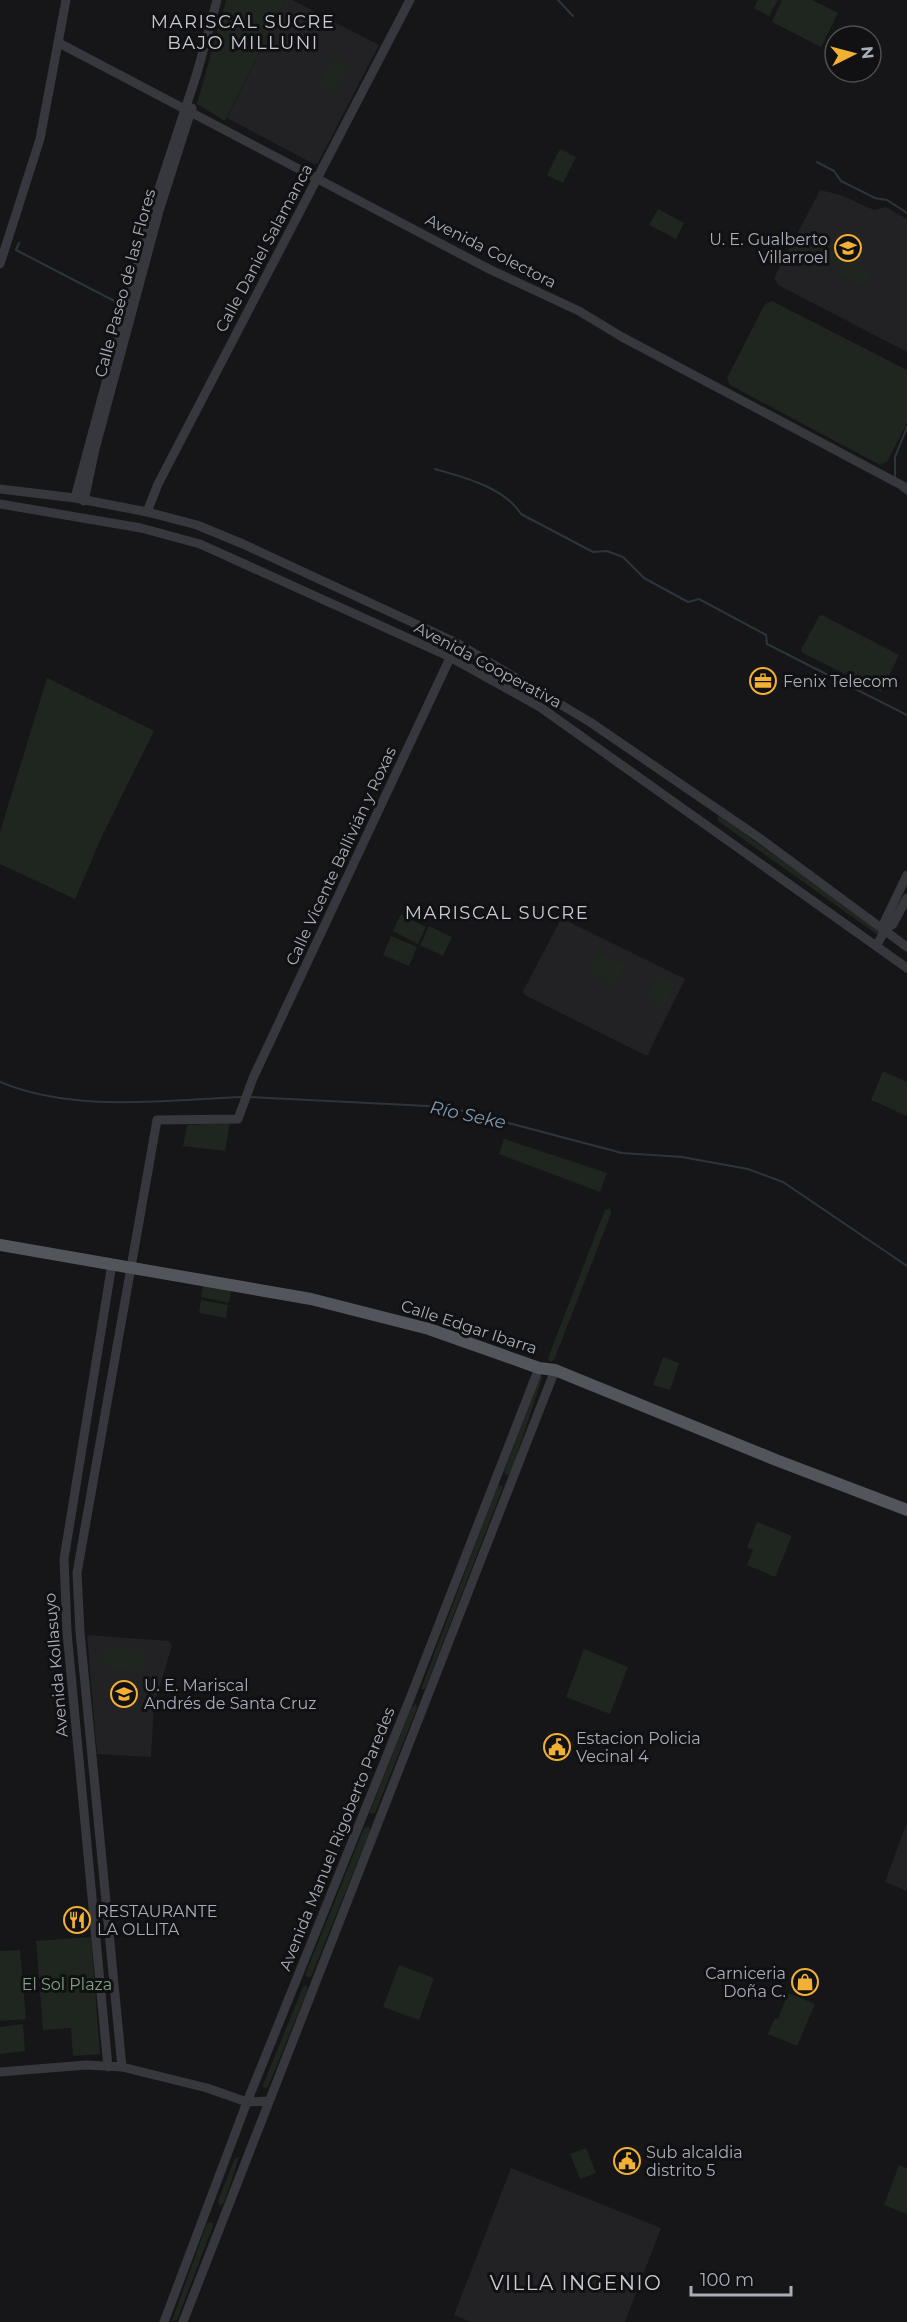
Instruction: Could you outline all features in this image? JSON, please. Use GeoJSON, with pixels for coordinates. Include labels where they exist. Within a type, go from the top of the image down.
{"type":"FeatureCollection","features":[{"type":"Feature","properties":{"kind":"main road","name":"Calle Edgar Ibarra"},"geometry":{"type":"LineString","coordinates":[[0,1245],[250,1287],[373,1313],[539,1368],[555,1370],[776,1460],[907,1509]]}},
{"type":"Feature","properties":{"kind":"street"},"geometry":{"type":"LineString","coordinates":[[0,264],[40,139],[66,0]]}},
{"type":"Feature","properties":{"kind":"street","name":"Calle Paseo de las Flores"},"geometry":{"type":"LineString","coordinates":[[79,500],[91,447],[118,355],[156,209],[189,110],[216,0]]}},
{"type":"Feature","properties":{"kind":"street","name":"Calle Daniel Salamanca"},"geometry":{"type":"LineString","coordinates":[[147,512],[158,484],[410,0]]}},
{"type":"Feature","properties":{"kind":"street","name":"Avenida Colectora"},"geometry":{"type":"LineString","coordinates":[[59,43],[489,269],[579,311],[622,337],[907,488]]}},
{"type":"Feature","properties":{"kind":"street","name":"Avenida Cooperativa"},"geometry":{"type":"LineString","coordinates":[[0,489],[147,512],[196,525],[243,544],[457,643],[590,722],[907,947]]}},
{"type":"Feature","properties":{"kind":"street","name":"Avenida Cooperativa"},"geometry":{"type":"LineString","coordinates":[[0,504],[141,528],[201,544],[450,657],[540,707],[907,968]]}},
{"type":"Feature","properties":{"kind":"street","name":"Calle Vicente Ballivián y Roxas"},"geometry":{"type":"LineString","coordinates":[[243,1104],[251,1082],[457,643]]}},
{"type":"Feature","properties":{"kind":"street"},"geometry":{"type":"LineString","coordinates":[[877,945],[907,875]]}},
{"type":"Feature","properties":{"kind":"street"},"geometry":{"type":"LineString","coordinates":[[883,928],[893,924],[907,898]]}},
{"type":"Feature","properties":{"kind":"street","name":"Avenida Kollasuyo"},"geometry":{"type":"LineString","coordinates":[[122,2067],[80,1632],[77,1573],[129,1268],[157,1120],[238,1119],[243,1104]]}},
{"type":"Feature","properties":{"kind":"street","name":"Avenida Kollasuyo"},"geometry":{"type":"LineString","coordinates":[[108,2067],[67,1632],[64,1559],[112,1264]]}},
{"type":"Feature","properties":{"kind":"street","name":"Avenida Manuel Rigoberto Paredes"},"geometry":{"type":"LineString","coordinates":[[164,2322],[247,2102],[411,1696],[539,1368]]}},
{"type":"Feature","properties":{"kind":"street","name":"Avenida Manuel Rigoberto Paredes"},"geometry":{"type":"LineString","coordinates":[[183,2322],[555,1370]]}},
{"type":"Feature","properties":{"kind":"street"},"geometry":{"type":"LineString","coordinates":[[411,1696],[425,1701]]}},
{"type":"Feature","properties":{"kind":"street"},"geometry":{"type":"LineString","coordinates":[[0,2072],[86,2065],[122,2067],[207,2088],[247,2102],[268,2101]]}},
{"type":"Feature","properties":{"kind":"shaded area"},"geometry":{"type":"Polygon","coordinates":[[[285,0],[292,0],[379,45],[318,163],[314,164],[227,118],[285,0]]]}},
{"type":"Feature","properties":{"kind":"shaded area","name":"U. E. Gualberto Villarroel"},"geometry":{"type":"Polygon","coordinates":[[[820,190],[841,195],[874,210],[886,207],[907,219],[907,352],[778,285],[774,278],[820,190]]]}},
{"type":"Feature","properties":{"kind":"shaded area"},"geometry":{"type":"Polygon","coordinates":[[[565,920],[685,979],[647,1056],[525,995],[523,991],[560,921],[565,920]]]}},
{"type":"Feature","properties":{"kind":"shaded area","name":"U. E. Mariscal Andrés de Santa Cruz"},"geometry":{"type":"Polygon","coordinates":[[[87,1635],[169,1641],[172,1646],[154,1704],[151,1757],[97,1754],[87,1635]]]}},
{"type":"Feature","properties":{"kind":"shaded area"},"geometry":{"type":"Polygon","coordinates":[[[907,1826],[907,1891],[885,1882],[907,1826]]]}},
{"type":"Feature","properties":{"kind":"shaded area"},"geometry":{"type":"Polygon","coordinates":[[[511,2168],[661,2228],[625,2322],[471,2322],[454,2315],[511,2168]]]}},
{"type":"Feature","properties":{"kind":"green space"},"geometry":{"type":"Polygon","coordinates":[[[226,0],[285,0],[225,121],[197,104],[226,0]]]}},
{"type":"Feature","properties":{"kind":"green space"},"geometry":{"type":"Polygon","coordinates":[[[758,0],[778,0],[769,16],[754,8],[758,0]]]}},
{"type":"Feature","properties":{"kind":"green space"},"geometry":{"type":"Polygon","coordinates":[[[782,0],[812,0],[838,13],[832,24],[823,24],[821,47],[772,22],[782,0]]]}},
{"type":"Feature","properties":{"kind":"green space"},"geometry":{"type":"Polygon","coordinates":[[[333,58],[349,66],[335,93],[319,84],[333,58]]]}},
{"type":"Feature","properties":{"kind":"green space"},"geometry":{"type":"Polygon","coordinates":[[[560,149],[576,157],[563,183],[547,175],[560,149]]]}},
{"type":"Feature","properties":{"kind":"green space"},"geometry":{"type":"Polygon","coordinates":[[[658,209],[684,223],[676,239],[649,225],[658,209]]]}},
{"type":"Feature","properties":{"kind":"green space"},"geometry":{"type":"Polygon","coordinates":[[[826,239],[849,252],[841,267],[818,254],[826,239]]]}},
{"type":"Feature","properties":{"kind":"green space"},"geometry":{"type":"Polygon","coordinates":[[[847,258],[872,272],[863,287],[839,273],[847,258]]]}},
{"type":"Feature","properties":{"kind":"green space"},"geometry":{"type":"Polygon","coordinates":[[[772,301],[907,370],[907,423],[887,462],[880,465],[730,385],[727,378],[765,304],[772,301]]]}},
{"type":"Feature","properties":{"kind":"green space"},"geometry":{"type":"Polygon","coordinates":[[[822,615],[899,655],[881,692],[803,653],[801,650],[819,616],[822,615]]]}},
{"type":"Feature","properties":{"kind":"green space"},"geometry":{"type":"Polygon","coordinates":[[[47,678],[154,731],[103,834],[75,899],[0,864],[0,832],[47,678]]]}},
{"type":"Feature","properties":{"kind":"green space"},"geometry":{"type":"Polygon","coordinates":[[[718,815],[880,930],[879,936],[718,821],[718,815]]]}},
{"type":"Feature","properties":{"kind":"green space"},"geometry":{"type":"Polygon","coordinates":[[[401,914],[426,927],[418,944],[393,931],[401,914]]]}},
{"type":"Feature","properties":{"kind":"green space"},"geometry":{"type":"Polygon","coordinates":[[[429,926],[452,937],[443,956],[420,945],[429,926]]]}},
{"type":"Feature","properties":{"kind":"green space"},"geometry":{"type":"Polygon","coordinates":[[[391,936],[417,947],[409,966],[383,955],[391,936]]]}},
{"type":"Feature","properties":{"kind":"green space"},"geometry":{"type":"Polygon","coordinates":[[[598,952],[625,965],[616,985],[589,973],[598,952]]]}},
{"type":"Feature","properties":{"kind":"green space"},"geometry":{"type":"Polygon","coordinates":[[[658,975],[676,983],[664,1008],[647,999],[658,975]]]}},
{"type":"Feature","properties":{"kind":"green space"},"geometry":{"type":"Polygon","coordinates":[[[883,1071],[907,1082],[907,1116],[871,1100],[883,1071]]]}},
{"type":"Feature","properties":{"kind":"green space"},"geometry":{"type":"Polygon","coordinates":[[[230,1123],[225,1151],[183,1146],[187,1125],[230,1123]]]}},
{"type":"Feature","properties":{"kind":"green space"},"geometry":{"type":"Polygon","coordinates":[[[504,1139],[607,1173],[600,1192],[499,1154],[504,1139]]]}},
{"type":"Feature","properties":{"kind":"green space"},"geometry":{"type":"Polygon","coordinates":[[[610,1208],[611,1214],[554,1360],[550,1362],[548,1358],[605,1210],[610,1208]]]}},
{"type":"Feature","properties":{"kind":"green space"},"geometry":{"type":"Polygon","coordinates":[[[203,1283],[232,1288],[229,1303],[201,1297],[203,1283]]]}},
{"type":"Feature","properties":{"kind":"green space"},"geometry":{"type":"Polygon","coordinates":[[[201,1300],[228,1305],[226,1318],[199,1313],[201,1300]]]}},
{"type":"Feature","properties":{"kind":"green space"},"geometry":{"type":"Polygon","coordinates":[[[663,1357],[679,1363],[670,1390],[653,1385],[663,1357]]]}},
{"type":"Feature","properties":{"kind":"green space"},"geometry":{"type":"Polygon","coordinates":[[[543,1376],[510,1475],[507,1475],[504,1472],[539,1378],[543,1376]]]}},
{"type":"Feature","properties":{"kind":"green space"},"geometry":{"type":"Polygon","coordinates":[[[498,1485],[503,1487],[425,1689],[421,1689],[498,1485]]]}},
{"type":"Feature","properties":{"kind":"green space"},"geometry":{"type":"Polygon","coordinates":[[[757,1522],[792,1536],[775,1577],[747,1565],[753,1550],[747,1547],[757,1522]]]}},
{"type":"Feature","properties":{"kind":"green space"},"geometry":{"type":"Polygon","coordinates":[[[104,1649],[145,1650],[143,1671],[112,1669],[112,1666],[102,1665],[104,1649]]]}},
{"type":"Feature","properties":{"kind":"green space"},"geometry":{"type":"Polygon","coordinates":[[[584,1649],[628,1667],[610,1714],[566,1697],[584,1649]]]}},
{"type":"Feature","properties":{"kind":"green space"},"geometry":{"type":"Polygon","coordinates":[[[416,1704],[417,1708],[375,1813],[369,1814],[412,1706],[416,1704]]]}},
{"type":"Feature","properties":{"kind":"green space"},"geometry":{"type":"Polygon","coordinates":[[[369,1826],[370,1831],[311,1977],[308,1977],[305,1975],[364,1828],[369,1826]]]}},
{"type":"Feature","properties":{"kind":"green space","name":"El Sol Plaza"},"geometry":{"type":"Polygon","coordinates":[[[91,1937],[100,2054],[73,2056],[71,2028],[43,2030],[36,1941],[91,1937]]]}},
{"type":"Feature","properties":{"kind":"green space"},"geometry":{"type":"Polygon","coordinates":[[[20,1950],[26,2019],[0,2021],[0,1951],[20,1950]]]}},
{"type":"Feature","properties":{"kind":"green space"},"geometry":{"type":"Polygon","coordinates":[[[399,1965],[434,1978],[419,2020],[383,2007],[399,1965]]]}},
{"type":"Feature","properties":{"kind":"green space"},"geometry":{"type":"Polygon","coordinates":[[[306,1985],[308,1989],[268,2087],[265,2088],[263,2085],[303,1987],[306,1985]]]}},
{"type":"Feature","properties":{"kind":"green space"},"geometry":{"type":"Polygon","coordinates":[[[788,1993],[815,2004],[797,2046],[768,2034],[775,2018],[778,2019],[788,1993]]]}},
{"type":"Feature","properties":{"kind":"green space"},"geometry":{"type":"Polygon","coordinates":[[[23,2024],[25,2051],[0,2054],[0,2027],[23,2024]]]}},
{"type":"Feature","properties":{"kind":"green space"},"geometry":{"type":"Polygon","coordinates":[[[586,2148],[596,2173],[580,2179],[570,2154],[586,2148]]]}},
{"type":"Feature","properties":{"kind":"green space"},"geometry":{"type":"Polygon","coordinates":[[[239,2157],[224,2203],[219,2206],[218,2201],[235,2158],[239,2157]]]}},
{"type":"Feature","properties":{"kind":"green space"},"geometry":{"type":"Polygon","coordinates":[[[899,2165],[907,2168],[907,2214],[884,2205],[899,2165]]]}},
{"type":"Feature","properties":{"kind":"green space"},"geometry":{"type":"Polygon","coordinates":[[[212,2222],[213,2226],[177,2320],[172,2321],[207,2223],[212,2222]]]}},
{"type":"Feature","properties":{"kind":"waterway"},"geometry":{"type":"LineString","coordinates":[[558,0],[573,16]]}},
{"type":"Feature","properties":{"kind":"waterway"},"geometry":{"type":"LineString","coordinates":[[817,162],[834,171],[841,181],[875,198],[887,200],[907,213]]}},
{"type":"Feature","properties":{"kind":"waterway"},"geometry":{"type":"LineString","coordinates":[[19,243],[16,250],[124,306]]}},
{"type":"Feature","properties":{"kind":"waterway"},"geometry":{"type":"LineString","coordinates":[[895,478],[895,457],[907,427]]}},
{"type":"Feature","properties":{"kind":"waterway"},"geometry":{"type":"LineString","coordinates":[[435,469],[494,490],[514,505],[521,514],[593,552],[607,551],[623,557],[644,578],[688,602],[699,599],[766,635],[767,644],[907,715]]}},
{"type":"Feature","properties":{"kind":"waterway"},"geometry":{"type":"LineString","coordinates":[[900,489],[907,494]]}},
{"type":"Feature","properties":{"kind":"waterway","name":"Río Seke"},"geometry":{"type":"LineString","coordinates":[[0,1082],[28,1092],[89,1101],[151,1102],[243,1097]]}},
{"type":"Feature","properties":{"kind":"waterway","name":"Río Seke"},"geometry":{"type":"LineString","coordinates":[[249,1097],[448,1107],[622,1153],[682,1157],[748,1169],[783,1182],[907,1266]]}},
{"type":"Feature","properties":{"kind":"place","name":"U. E. Gualberto Villarroel"},"geometry":{"type":"Point","coordinates":[848,248]}},
{"type":"Feature","properties":{"kind":"place","name":"Fenix Telecom"},"geometry":{"type":"Point","coordinates":[763,681]}},
{"type":"Feature","properties":{"kind":"place","name":"U. E. Mariscal Andrés de Santa Cruz"},"geometry":{"type":"Point","coordinates":[124,1694]}},
{"type":"Feature","properties":{"kind":"place","name":"Estacion Policia Vecinal 4"},"geometry":{"type":"Point","coordinates":[557,1747]}},
{"type":"Feature","properties":{"kind":"place","name":"RESTAURANTE LA OLLITA"},"geometry":{"type":"Point","coordinates":[77,1920]}},
{"type":"Feature","properties":{"kind":"place","name":"Carniceria Doña C."},"geometry":{"type":"Point","coordinates":[805,1982]}},
{"type":"Feature","properties":{"kind":"place","name":"Sub alcaldia distrito 5"},"geometry":{"type":"Point","coordinates":[627,2161]}},
{"type":"Feature","properties":{"kind":"district","name":"MARISCAL SUCRE BAJO MILLUNI"},"geometry":{"type":"Point","coordinates":[243,32]}},
{"type":"Feature","properties":{"kind":"district","name":"MARISCAL SUCRE"},"geometry":{"type":"Point","coordinates":[497,913]}},
{"type":"Feature","properties":{"kind":"district","name":"VILLA INGENIO"},"geometry":{"type":"Point","coordinates":[576,2283]}}]}
